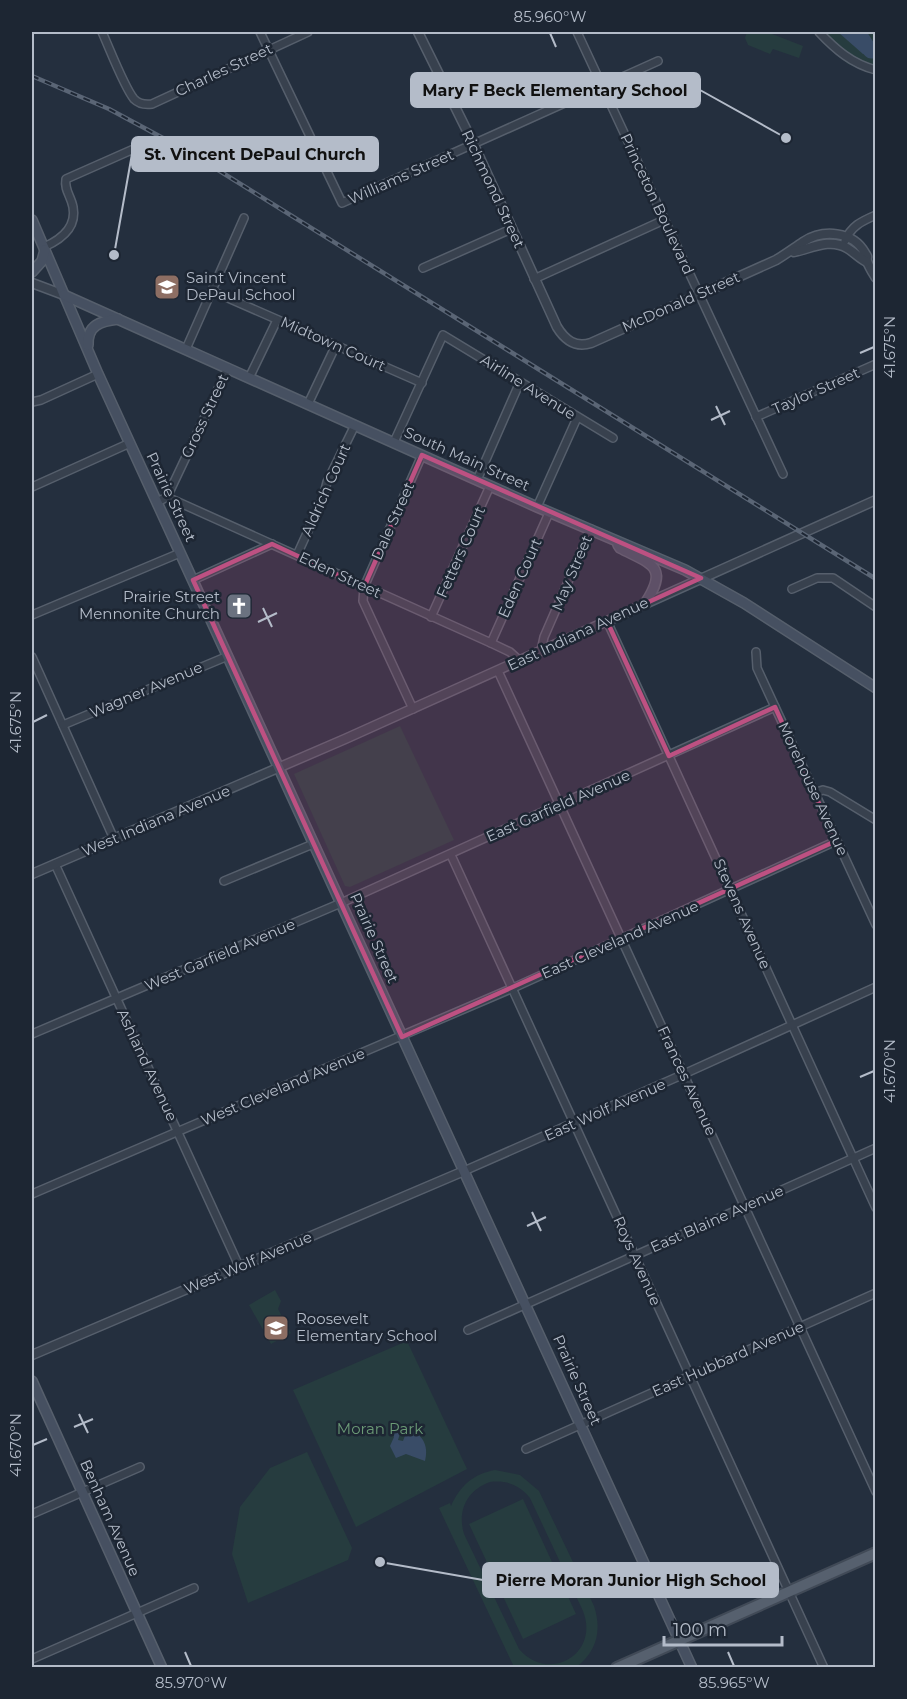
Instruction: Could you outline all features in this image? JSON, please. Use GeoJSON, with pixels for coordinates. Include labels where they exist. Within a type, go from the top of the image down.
{"type":"FeatureCollection","features":[{"type":"Feature","properties":{"kind":"main road","name":"Prairie Street"},"geometry":{"type":"LineString","coordinates":[[32,220],[98,374],[692,1668]]}},
{"type":"Feature","properties":{"kind":"main road"},"geometry":{"type":"LineString","coordinates":[[32,272],[42,261],[44,248]]}},
{"type":"Feature","properties":{"kind":"main road","name":"South Main Street"},"geometry":{"type":"LineString","coordinates":[[64,295],[549,513],[654,555],[744,603],[876,688]]}},
{"type":"Feature","properties":{"kind":"main road"},"geometry":{"type":"LineString","coordinates":[[88,350],[88,336],[93,327],[103,321],[119,319]]}},
{"type":"Feature","properties":{"kind":"main road"},"geometry":{"type":"LineString","coordinates":[[615,540],[620,548],[650,563],[656,570],[655,588],[646,602]]}},
{"type":"Feature","properties":{"kind":"main road","name":"Benham Avenue"},"geometry":{"type":"LineString","coordinates":[[32,1381],[162,1668]]}},
{"type":"Feature","properties":{"kind":"main road"},"geometry":{"type":"LineString","coordinates":[[617,1668],[876,1553]]}},
{"type":"Feature","properties":{"kind":"street","name":"Charles Street"},"geometry":{"type":"LineString","coordinates":[[102,32],[130,93],[140,103],[152,104],[308,32]]}},
{"type":"Feature","properties":{"kind":"street"},"geometry":{"type":"LineString","coordinates":[[260,32],[269,49]]}},
{"type":"Feature","properties":{"kind":"street","name":"Richmond Street"},"geometry":{"type":"LineString","coordinates":[[418,32],[474,145],[557,327],[562,336],[571,343]]}},
{"type":"Feature","properties":{"kind":"street","name":"Princeton Boulevard"},"geometry":{"type":"LineString","coordinates":[[577,32],[783,474]]}},
{"type":"Feature","properties":{"kind":"street"},"geometry":{"type":"LineString","coordinates":[[819,32],[845,57],[866,68],[876,70]]}},
{"type":"Feature","properties":{"kind":"street","name":"Williams Street"},"geometry":{"type":"LineString","coordinates":[[269,49],[342,203],[658,61]]}},
{"type":"Feature","properties":{"kind":"street"},"geometry":{"type":"LineString","coordinates":[[44,248],[60,239],[70,225],[73,208],[65,187],[66,179],[136,148]]}},
{"type":"Feature","properties":{"kind":"street"},"geometry":{"type":"LineString","coordinates":[[876,215],[859,222],[851,229],[844,246],[867,262],[876,278]]}},
{"type":"Feature","properties":{"kind":"street"},"geometry":{"type":"LineString","coordinates":[[186,349],[244,218]]}},
{"type":"Feature","properties":{"kind":"street"},"geometry":{"type":"LineString","coordinates":[[534,279],[664,220]]}},
{"type":"Feature","properties":{"kind":"street"},"geometry":{"type":"LineString","coordinates":[[423,268],[511,229]]}},
{"type":"Feature","properties":{"kind":"street","name":"McDonald Street"},"geometry":{"type":"LineString","coordinates":[[571,343],[585,345],[591,343],[790,252],[814,237],[827,234],[847,236]]}},
{"type":"Feature","properties":{"kind":"street"},"geometry":{"type":"LineString","coordinates":[[847,236],[861,246],[867,255],[867,262]]}},
{"type":"Feature","properties":{"kind":"street","name":"McDonald Street"},"geometry":{"type":"LineString","coordinates":[[790,252],[828,243],[844,246]]}},
{"type":"Feature","properties":{"kind":"street","name":"South Main Street"},"geometry":{"type":"LineString","coordinates":[[32,283],[64,295]]}},
{"type":"Feature","properties":{"kind":"street","name":"Midtown Court"},"geometry":{"type":"LineString","coordinates":[[212,291],[422,383]]}},
{"type":"Feature","properties":{"kind":"street"},"geometry":{"type":"LineString","coordinates":[[249,378],[277,320]]}},
{"type":"Feature","properties":{"kind":"street","name":"Airline Avenue"},"geometry":{"type":"LineString","coordinates":[[422,383],[443,335],[613,438]]}},
{"type":"Feature","properties":{"kind":"street"},"geometry":{"type":"LineString","coordinates":[[308,404],[336,345]]}},
{"type":"Feature","properties":{"kind":"street","name":"Taylor Street"},"geometry":{"type":"LineString","coordinates":[[756,417],[876,364]]}},
{"type":"Feature","properties":{"kind":"street","name":"Gross Street"},"geometry":{"type":"LineString","coordinates":[[167,497],[228,368]]}},
{"type":"Feature","properties":{"kind":"street"},"geometry":{"type":"LineString","coordinates":[[32,402],[98,374]]}},
{"type":"Feature","properties":{"kind":"street"},"geometry":{"type":"LineString","coordinates":[[477,480],[520,382]]}},
{"type":"Feature","properties":{"kind":"street"},"geometry":{"type":"LineString","coordinates":[[394,442],[422,383]]}},
{"type":"Feature","properties":{"kind":"street"},"geometry":{"type":"LineString","coordinates":[[537,507],[578,418]]}},
{"type":"Feature","properties":{"kind":"street","name":"Aldrich Court"},"geometry":{"type":"LineString","coordinates":[[297,555],[323,498],[327,482],[356,425]]}},
{"type":"Feature","properties":{"kind":"street"},"geometry":{"type":"LineString","coordinates":[[32,487],[130,443]]}},
{"type":"Feature","properties":{"kind":"street","name":"Dale Street"},"geometry":{"type":"LineString","coordinates":[[363,587],[422,455]]}},
{"type":"Feature","properties":{"kind":"street","name":"Fetters Court"},"geometry":{"type":"LineString","coordinates":[[431,617],[490,486]]}},
{"type":"Feature","properties":{"kind":"street"},"geometry":{"type":"LineString","coordinates":[[157,502],[167,497]]}},
{"type":"Feature","properties":{"kind":"street","name":"Eden Street"},"geometry":{"type":"LineString","coordinates":[[167,497],[491,643],[510,652],[520,661]]}},
{"type":"Feature","properties":{"kind":"street","name":"East Indiana Avenue"},"geometry":{"type":"LineString","coordinates":[[280,768],[876,500]]}},
{"type":"Feature","properties":{"kind":"street","name":"Eden Court"},"geometry":{"type":"LineString","coordinates":[[491,643],[549,513]]}},
{"type":"Feature","properties":{"kind":"street","name":"May Street"},"geometry":{"type":"LineString","coordinates":[[541,651],[544,637],[591,530]]}},
{"type":"Feature","properties":{"kind":"street"},"geometry":{"type":"LineString","coordinates":[[193,580],[272,544]]}},
{"type":"Feature","properties":{"kind":"street"},"geometry":{"type":"LineString","coordinates":[[32,615],[180,553]]}},
{"type":"Feature","properties":{"kind":"street"},"geometry":{"type":"LineString","coordinates":[[792,589],[817,578],[833,578],[876,607]]}},
{"type":"Feature","properties":{"kind":"street"},"geometry":{"type":"LineString","coordinates":[[363,587],[363,601],[413,709]]}},
{"type":"Feature","properties":{"kind":"street","name":"Stevens Avenue"},"geometry":{"type":"LineString","coordinates":[[607,621],[876,1208]]}},
{"type":"Feature","properties":{"kind":"street","name":"Morehouse Avenue"},"geometry":{"type":"LineString","coordinates":[[756,652],[757,668],[876,925]]}},
{"type":"Feature","properties":{"kind":"street","name":"Wagner Avenue"},"geometry":{"type":"LineString","coordinates":[[63,725],[228,656]]}},
{"type":"Feature","properties":{"kind":"street"},"geometry":{"type":"LineString","coordinates":[[32,657],[114,839]]}},
{"type":"Feature","properties":{"kind":"street","name":"Frances Avenue"},"geometry":{"type":"LineString","coordinates":[[498,671],[876,1492]]}},
{"type":"Feature","properties":{"kind":"street","name":"East Garfield Avenue"},"geometry":{"type":"LineString","coordinates":[[341,903],[775,707]]}},
{"type":"Feature","properties":{"kind":"street","name":"West Indiana Avenue"},"geometry":{"type":"LineString","coordinates":[[32,874],[280,768]]}},
{"type":"Feature","properties":{"kind":"street"},"geometry":{"type":"LineString","coordinates":[[814,793],[823,790],[830,792],[876,820]]}},
{"type":"Feature","properties":{"kind":"street","name":"East Cleveland Avenue"},"geometry":{"type":"LineString","coordinates":[[402,1036],[836,841]]}},
{"type":"Feature","properties":{"kind":"street"},"geometry":{"type":"LineString","coordinates":[[224,881],[314,843]]}},
{"type":"Feature","properties":{"kind":"street","name":"Roys Avenue"},"geometry":{"type":"LineString","coordinates":[[451,855],[824,1668]]}},
{"type":"Feature","properties":{"kind":"street","name":"Ashland Avenue"},"geometry":{"type":"LineString","coordinates":[[55,864],[240,1266]]}},
{"type":"Feature","properties":{"kind":"street","name":"West Garfield Avenue"},"geometry":{"type":"LineString","coordinates":[[32,1034],[341,903]]}},
{"type":"Feature","properties":{"kind":"street","name":"East Wolf Avenue"},"geometry":{"type":"LineString","coordinates":[[464,1171],[574,1124],[876,987]]}},
{"type":"Feature","properties":{"kind":"street","name":"West Cleveland Avenue"},"geometry":{"type":"LineString","coordinates":[[32,1194],[402,1036]]}},
{"type":"Feature","properties":{"kind":"street","name":"East Blaine Avenue"},"geometry":{"type":"LineString","coordinates":[[468,1330],[876,1148]]}},
{"type":"Feature","properties":{"kind":"street","name":"West Wolf Avenue"},"geometry":{"type":"LineString","coordinates":[[32,1354],[464,1171]]}},
{"type":"Feature","properties":{"kind":"street","name":"East Hubbard Avenue"},"geometry":{"type":"LineString","coordinates":[[525,1449],[876,1293]]}},
{"type":"Feature","properties":{"kind":"street"},"geometry":{"type":"LineString","coordinates":[[32,1514],[140,1467]]}},
{"type":"Feature","properties":{"kind":"street"},"geometry":{"type":"LineString","coordinates":[[32,1659],[194,1588]]}},
{"type":"Feature","properties":{"kind":"highlighted area"},"geometry":{"type":"Polygon","coordinates":[[[422,455],[701,578],[607,621],[669,756],[775,707],[836,841],[402,1037],[193,580],[272,544],[364,587],[422,455]]]}},
{"type":"Feature","properties":{"kind":"green space"},"geometry":{"type":"Polygon","coordinates":[[[747,32],[767,32],[803,46],[799,58],[773,49],[770,54],[748,45],[745,38],[747,32]]]}},
{"type":"Feature","properties":{"kind":"green space"},"geometry":{"type":"Polygon","coordinates":[[[813,32],[875,32],[875,75],[848,64],[813,32]]]}},
{"type":"Feature","properties":{"kind":"green space"},"geometry":{"type":"Polygon","coordinates":[[[400,726],[454,840],[350,887],[345,886],[294,774],[400,726]]]}},
{"type":"Feature","properties":{"kind":"green space"},"geometry":{"type":"Polygon","coordinates":[[[275,1290],[281,1301],[278,1309],[291,1333],[271,1344],[249,1305],[275,1290]]]}},
{"type":"Feature","properties":{"kind":"green space","name":"Moran Park"},"geometry":{"type":"Polygon","coordinates":[[[407,1341],[467,1469],[356,1527],[293,1390],[407,1341]]]}},
{"type":"Feature","properties":{"kind":"green space"},"geometry":{"type":"Polygon","coordinates":[[[307,1452],[352,1548],[348,1560],[248,1603],[232,1554],[240,1507],[270,1468],[307,1452]]]}},
{"type":"Feature","properties":{"kind":"green space"},"geometry":{"type":"Polygon","coordinates":[[[495,1470],[520,1475],[539,1491],[594,1606],[598,1624],[596,1640],[589,1655],[576,1667],[514,1667],[439,1508],[450,1503],[451,1506],[468,1482],[495,1470]],[[490,1482],[475,1490],[466,1502],[462,1517],[464,1534],[519,1649],[531,1659],[544,1664],[557,1664],[569,1659],[578,1651],[584,1640],[586,1626],[583,1611],[530,1498],[517,1487],[490,1482]]]}},
{"type":"Feature","properties":{"kind":"green space"},"geometry":{"type":"Polygon","coordinates":[[[523,1499],[576,1614],[523,1639],[469,1524],[523,1499]]]}},
{"type":"Feature","properties":{"kind":"water"},"geometry":{"type":"Polygon","coordinates":[[[838,32],[867,32],[874,43],[871,51],[863,54],[838,32]]]}},
{"type":"Feature","properties":{"kind":"water"},"geometry":{"type":"Polygon","coordinates":[[[398,1422],[401,1430],[398,1440],[403,1441],[407,1430],[417,1434],[424,1441],[425,1461],[406,1454],[396,1458],[390,1446],[394,1437],[389,1426],[398,1422]]]}},
{"type":"Feature","properties":{"kind":"waterway"},"geometry":{"type":"LineString","coordinates":[[853,32],[871,51],[876,51]]}},
{"type":"Feature","properties":{"kind":"railway"},"geometry":{"type":"LineString","coordinates":[[32,76],[109,109],[189,152],[876,579]]}},
{"type":"Feature","properties":{"kind":"place","name":"Mary F Beck Elementary School"},"geometry":{"type":"Point","coordinates":[786,138]}},
{"type":"Feature","properties":{"kind":"place","name":"St. Vincent DePaul Church"},"geometry":{"type":"Point","coordinates":[114,255]}},
{"type":"Feature","properties":{"kind":"place","name":"Saint Vincent DePaul School"},"geometry":{"type":"Point","coordinates":[167,287]}},
{"type":"Feature","properties":{"kind":"place","name":"Prairie Street Mennonite Church"},"geometry":{"type":"Point","coordinates":[239,606]}},
{"type":"Feature","properties":{"kind":"place","name":"Roosevelt Elementary School"},"geometry":{"type":"Point","coordinates":[276,1328]}},
{"type":"Feature","properties":{"kind":"place","name":"Pierre Moran Junior High School"},"geometry":{"type":"Point","coordinates":[380,1562]}}]}
